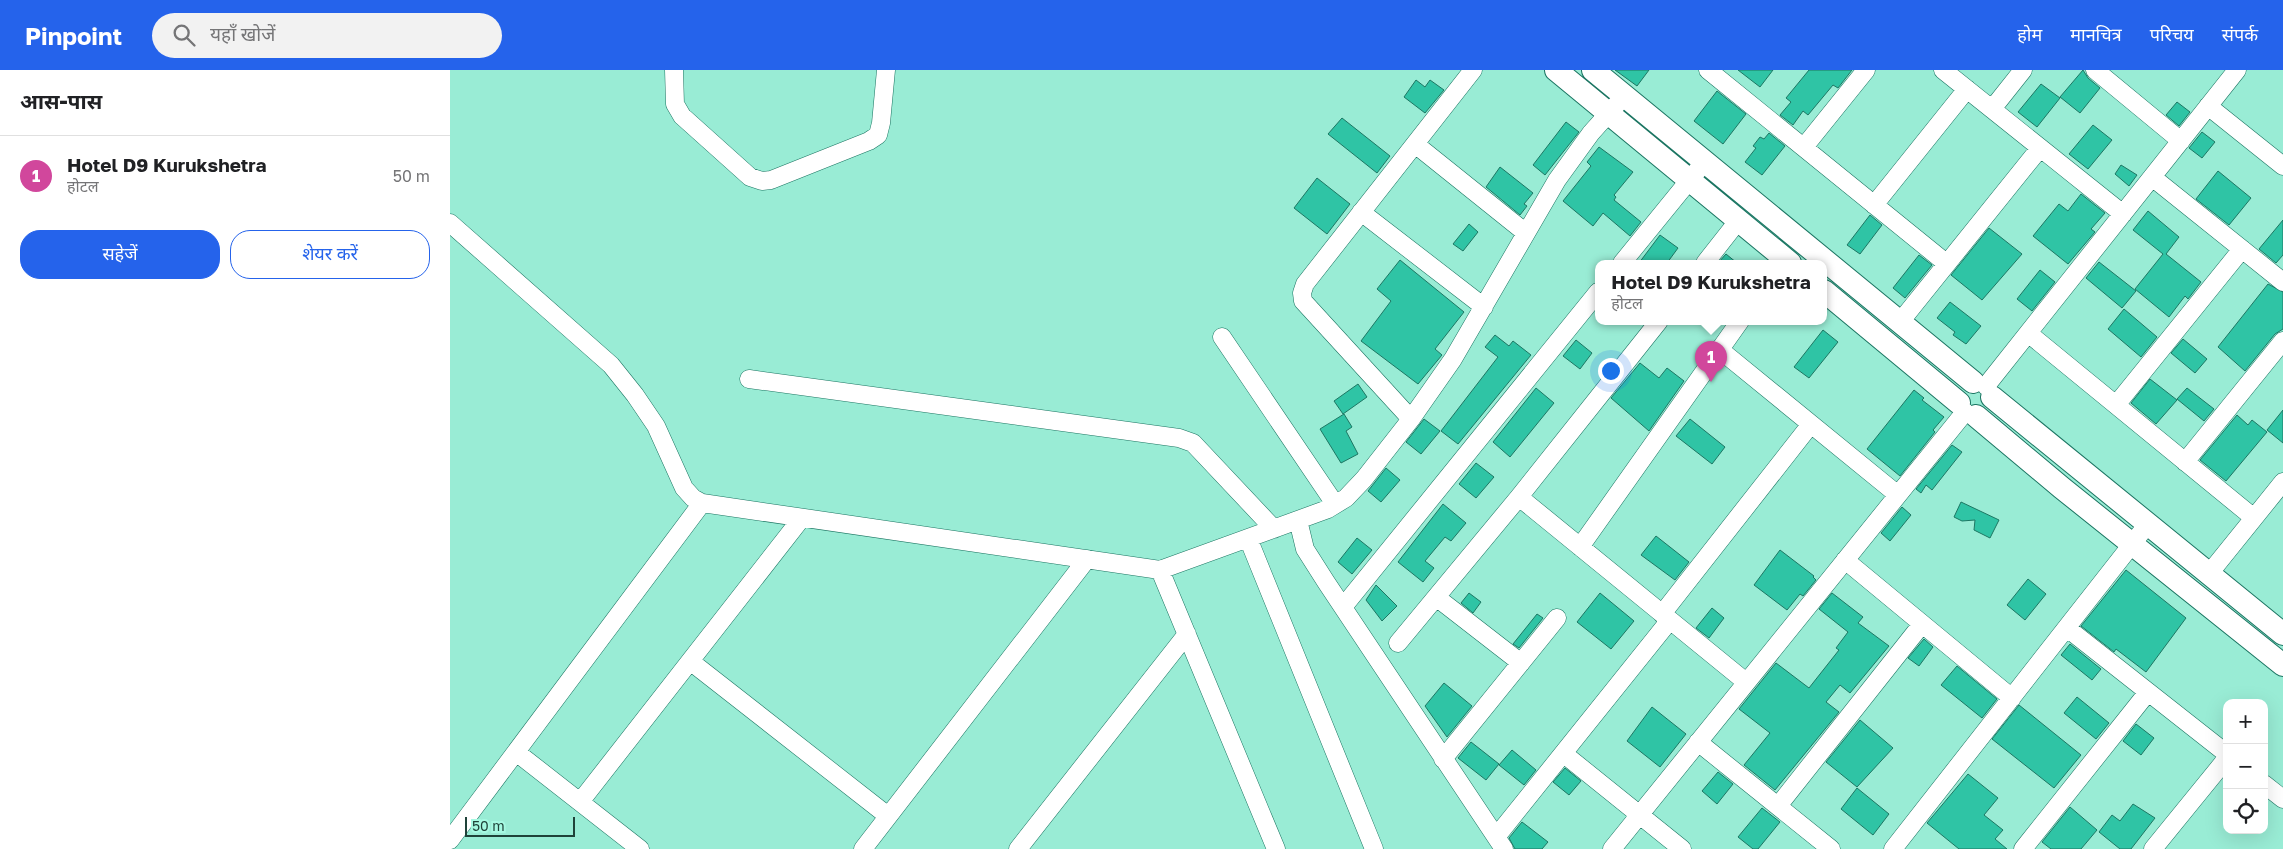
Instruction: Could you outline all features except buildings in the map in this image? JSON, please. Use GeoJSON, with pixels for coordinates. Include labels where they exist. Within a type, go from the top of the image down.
{"type":"FeatureCollection","features":[{"type":"Feature","properties":{"kind":"main road"},"geometry":{"type":"LineString","coordinates":[[1556,70],[1783,260]]}},
{"type":"Feature","properties":{"kind":"main road"},"geometry":{"type":"LineString","coordinates":[[1593,70],[1825,260]]}},
{"type":"Feature","properties":{"kind":"main road"},"geometry":{"type":"LineString","coordinates":[[1827,262],[1983,388],[2208,575],[2283,634]]}},
{"type":"Feature","properties":{"kind":"main road"},"geometry":{"type":"LineString","coordinates":[[1827,294],[1966,410],[2283,665]]}},
{"type":"Feature","properties":{"kind":"main road"},"geometry":{"type":"LineString","coordinates":[[1966,410],[1984,414],[1989,409],[1983,388]]}},
{"type":"Feature","properties":{"kind":"main road"},"geometry":{"type":"LineString","coordinates":[[1966,410],[1961,390],[1983,388]]}},
{"type":"Feature","properties":{"kind":"street"},"geometry":{"type":"LineString","coordinates":[[674,70],[674,104],[682,116],[750,177],[762,181],[771,180],[869,141],[878,135],[886,70]]}},
{"type":"Feature","properties":{"kind":"street"},"geometry":{"type":"LineString","coordinates":[[1411,419],[1303,301],[1302,293],[1305,284],[1473,70]]}},
{"type":"Feature","properties":{"kind":"street"},"geometry":{"type":"LineString","coordinates":[[1804,147],[1866,70]]}},
{"type":"Feature","properties":{"kind":"street"},"geometry":{"type":"LineString","coordinates":[[1943,70],[2123,214]]}},
{"type":"Feature","properties":{"kind":"street"},"geometry":{"type":"LineString","coordinates":[[1992,109],[2023,70]]}},
{"type":"Feature","properties":{"kind":"street"},"geometry":{"type":"LineString","coordinates":[[1983,388],[2238,70]]}},
{"type":"Feature","properties":{"kind":"street"},"geometry":{"type":"LineString","coordinates":[[1717,73],[1946,263]]}},
{"type":"Feature","properties":{"kind":"street"},"geometry":{"type":"LineString","coordinates":[[2106,73],[2181,141]]}},
{"type":"Feature","properties":{"kind":"street"},"geometry":{"type":"LineString","coordinates":[[1874,205],[1967,89]]}},
{"type":"Feature","properties":{"kind":"street"},"geometry":{"type":"LineString","coordinates":[[450,223],[611,365],[635,395],[656,426],[684,488],[693,498],[702,503],[801,519],[1160,570],[1298,520],[1346,498],[1364,479],[1411,419],[1453,359],[1557,180],[1591,133],[1625,95]]}},
{"type":"Feature","properties":{"kind":"street"},"geometry":{"type":"LineString","coordinates":[[2208,106],[2283,166]]}},
{"type":"Feature","properties":{"kind":"street"},"geometry":{"type":"LineString","coordinates":[[1414,144],[1526,233]]}},
{"type":"Feature","properties":{"kind":"street"},"geometry":{"type":"LineString","coordinates":[[1900,322],[2040,148]]}},
{"type":"Feature","properties":{"kind":"street"},"geometry":{"type":"LineString","coordinates":[[1624,260],[1705,161]]}},
{"type":"Feature","properties":{"kind":"street"},"geometry":{"type":"LineString","coordinates":[[2152,177],[2283,282]]}},
{"type":"Feature","properties":{"kind":"street"},"geometry":{"type":"LineString","coordinates":[[1361,212],[1484,307]]}},
{"type":"Feature","properties":{"kind":"street"},"geometry":{"type":"LineString","coordinates":[[1707,260],[1738,221]]}},
{"type":"Feature","properties":{"kind":"street"},"geometry":{"type":"LineString","coordinates":[[2116,405],[2242,249]]}},
{"type":"Feature","properties":{"kind":"street"},"geometry":{"type":"LineString","coordinates":[[1343,607],[1595,296]]}},
{"type":"Feature","properties":{"kind":"street"},"geometry":{"type":"LineString","coordinates":[[1398,642],[1519,497],[1656,325]]}},
{"type":"Feature","properties":{"kind":"street"},"geometry":{"type":"LineString","coordinates":[[1580,547],[1737,325]]}},
{"type":"Feature","properties":{"kind":"street"},"geometry":{"type":"LineString","coordinates":[[2028,333],[2254,518]]}},
{"type":"Feature","properties":{"kind":"street"},"geometry":{"type":"LineString","coordinates":[[1222,337],[1335,504]]}},
{"type":"Feature","properties":{"kind":"street"},"geometry":{"type":"LineString","coordinates":[[2185,462],[2283,341]]}},
{"type":"Feature","properties":{"kind":"street"},"geometry":{"type":"LineString","coordinates":[[1719,349],[1898,495]]}},
{"type":"Feature","properties":{"kind":"street"},"geometry":{"type":"LineString","coordinates":[[749,379],[1179,438],[1193,443],[1274,528]]}},
{"type":"Feature","properties":{"kind":"street"},"geometry":{"type":"LineString","coordinates":[[1612,849],[1966,410]]}},
{"type":"Feature","properties":{"kind":"street"},"geometry":{"type":"LineString","coordinates":[[1298,520],[1300,537],[1305,549],[1500,843],[1564,754],[1811,424]]}},
{"type":"Feature","properties":{"kind":"street"},"geometry":{"type":"LineString","coordinates":[[2208,575],[2283,482]]}},
{"type":"Feature","properties":{"kind":"street"},"geometry":{"type":"LineString","coordinates":[[1519,497],[1746,682]]}},
{"type":"Feature","properties":{"kind":"street"},"geometry":{"type":"LineString","coordinates":[[450,840],[702,503]]}},
{"type":"Feature","properties":{"kind":"street"},"geometry":{"type":"LineString","coordinates":[[580,802],[801,519]]}},
{"type":"Feature","properties":{"kind":"street"},"geometry":{"type":"LineString","coordinates":[[1893,849],[2147,524]]}},
{"type":"Feature","properties":{"kind":"street"},"geometry":{"type":"LineString","coordinates":[[1248,538],[1374,849]]}},
{"type":"Feature","properties":{"kind":"street"},"geometry":{"type":"LineString","coordinates":[[863,849],[1087,559]]}},
{"type":"Feature","properties":{"kind":"street"},"geometry":{"type":"LineString","coordinates":[[1845,560],[2012,698]]}},
{"type":"Feature","properties":{"kind":"street"},"geometry":{"type":"LineString","coordinates":[[1160,570],[1276,849]]}},
{"type":"Feature","properties":{"kind":"street"},"geometry":{"type":"LineString","coordinates":[[1436,597],[1521,664]]}},
{"type":"Feature","properties":{"kind":"street"},"geometry":{"type":"LineString","coordinates":[[1444,759],[1557,618]]}},
{"type":"Feature","properties":{"kind":"street"},"geometry":{"type":"LineString","coordinates":[[1778,806],[1922,624]]}},
{"type":"Feature","properties":{"kind":"street"},"geometry":{"type":"LineString","coordinates":[[2067,628],[2223,751]]}},
{"type":"Feature","properties":{"kind":"street"},"geometry":{"type":"LineString","coordinates":[[1018,849],[1187,634]]}},
{"type":"Feature","properties":{"kind":"street"},"geometry":{"type":"LineString","coordinates":[[690,661],[888,816]]}},
{"type":"Feature","properties":{"kind":"street"},"geometry":{"type":"LineString","coordinates":[[2023,849],[2148,692]]}},
{"type":"Feature","properties":{"kind":"street"},"geometry":{"type":"LineString","coordinates":[[1698,742],[1831,849]]}},
{"type":"Feature","properties":{"kind":"street"},"geometry":{"type":"LineString","coordinates":[[516,752],[640,849]]}},
{"type":"Feature","properties":{"kind":"street"},"geometry":{"type":"LineString","coordinates":[[1564,754],[1682,849]]}},
{"type":"Feature","properties":{"kind":"street"},"geometry":{"type":"LineString","coordinates":[[2159,847],[2223,763]]}},
{"type":"Feature","properties":{"kind":"street"},"geometry":{"type":"LineString","coordinates":[[2268,787],[2283,799]]}},
{"type":"Feature","properties":{"kind":"place","name":"Hotel D9 Kurukshetra"},"geometry":{"type":"Point","coordinates":[1711,382]}}]}
